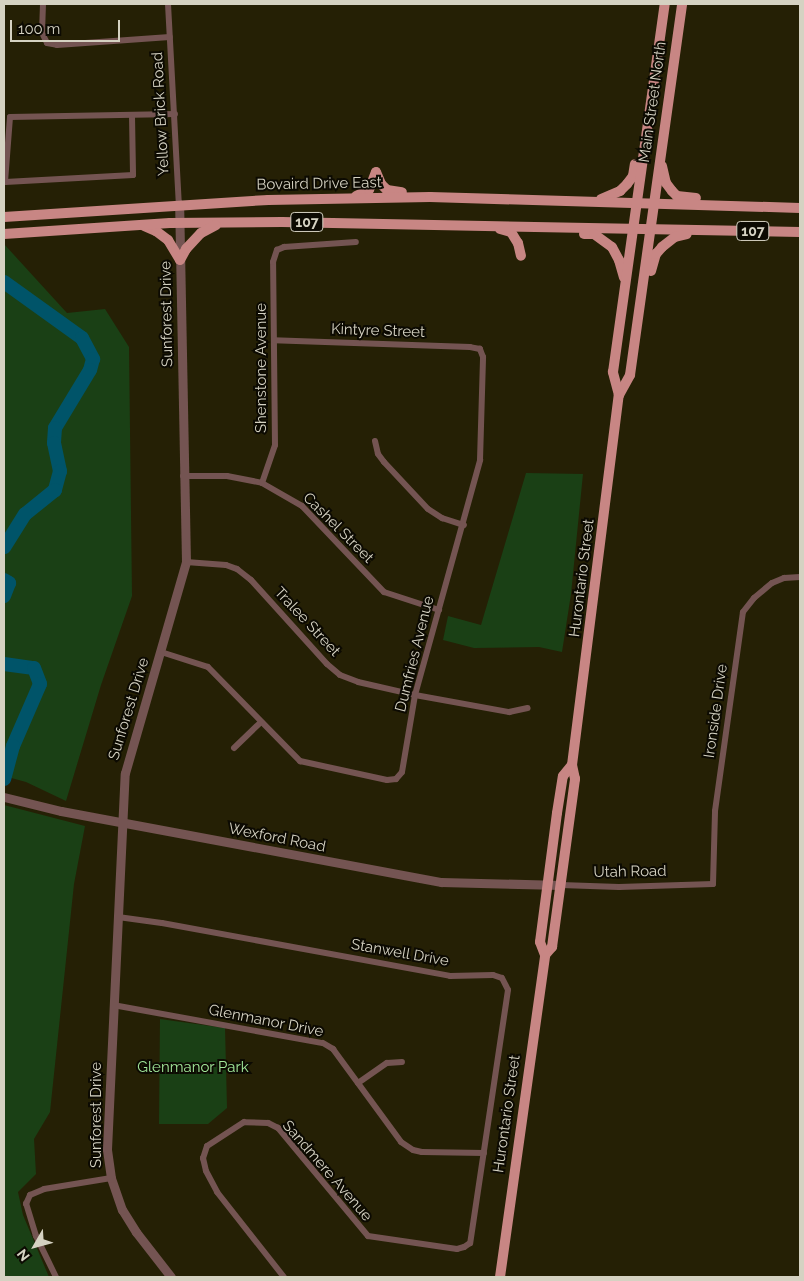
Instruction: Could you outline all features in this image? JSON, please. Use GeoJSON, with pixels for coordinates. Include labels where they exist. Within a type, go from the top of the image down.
{"type":"FeatureCollection","features":[{"type":"Feature","properties":{"kind":"main road","name":"Main Street North"},"geometry":{"type":"LineString","coordinates":[[636,203],[665,4]]}},
{"type":"Feature","properties":{"kind":"main road","name":"Main Street North"},"geometry":{"type":"LineString","coordinates":[[654,204],[682,4]]}},
{"type":"Feature","properties":{"kind":"main road"},"geometry":{"type":"LineString","coordinates":[[588,201],[612,196],[627,184],[633,176],[637,156],[645,142]]}},
{"type":"Feature","properties":{"kind":"main road"},"geometry":{"type":"LineString","coordinates":[[662,145],[662,171],[669,187],[678,196],[702,199],[713,205]]}},
{"type":"Feature","properties":{"kind":"main road"},"geometry":{"type":"LineString","coordinates":[[338,199],[364,194],[373,182],[376,172],[381,184],[387,190],[408,192],[416,198]]}},
{"type":"Feature","properties":{"kind":"main road","name":"Bovaird Drive East"},"geometry":{"type":"LineString","coordinates":[[4,217],[179,204],[338,199],[416,198],[636,203]]}},
{"type":"Feature","properties":{"kind":"main road","name":"107"},"geometry":{"type":"LineString","coordinates":[[636,203],[800,208]]}},
{"type":"Feature","properties":{"kind":"main road","name":"Hurontario Street"},"geometry":{"type":"LineString","coordinates":[[619,395],[613,372],[636,203]]}},
{"type":"Feature","properties":{"kind":"main road","name":"Hurontario Street"},"geometry":{"type":"LineString","coordinates":[[545,955],[552,947],[561,885],[575,779],[572,765],[619,395],[630,375],[654,204]]}},
{"type":"Feature","properties":{"kind":"main road","name":"107"},"geometry":{"type":"LineString","coordinates":[[4,234],[138,225],[282,222],[800,232]]}},
{"type":"Feature","properties":{"kind":"main road"},"geometry":{"type":"LineString","coordinates":[[138,225],[148,227],[163,236],[180,260],[186,249],[201,233],[219,224]]}},
{"type":"Feature","properties":{"kind":"main road"},"geometry":{"type":"LineString","coordinates":[[492,225],[503,232],[511,232],[518,243],[521,256]]}},
{"type":"Feature","properties":{"kind":"main road"},"geometry":{"type":"LineString","coordinates":[[563,227],[569,233],[594,234],[610,245],[619,260],[625,284]]}},
{"type":"Feature","properties":{"kind":"main road"},"geometry":{"type":"LineString","coordinates":[[642,291],[649,284],[653,262],[662,247],[675,237],[706,231]]}},
{"type":"Feature","properties":{"kind":"main road","name":"Hurontario Street"},"geometry":{"type":"LineString","coordinates":[[500,1277],[545,955],[540,942],[563,776],[572,765]]}},
{"type":"Feature","properties":{"kind":"street"},"geometry":{"type":"LineString","coordinates":[[43,4],[42,33],[47,43],[57,45],[170,38]]}},
{"type":"Feature","properties":{"kind":"street","name":"Yellow Brick Road"},"geometry":{"type":"LineString","coordinates":[[168,4],[180,224]]}},
{"type":"Feature","properties":{"kind":"street"},"geometry":{"type":"LineString","coordinates":[[132,116],[133,174],[6,182],[10,117],[175,114]]}},
{"type":"Feature","properties":{"kind":"street","name":"Sunforest Drive"},"geometry":{"type":"LineString","coordinates":[[171,1277],[136,1232],[122,1210],[111,1178],[107,1149],[125,773],[186,562],[180,224]]}},
{"type":"Feature","properties":{"kind":"street","name":"Shenstone Avenue"},"geometry":{"type":"LineString","coordinates":[[262,483],[275,445],[274,262],[277,250],[284,247],[356,242]]}},
{"type":"Feature","properties":{"kind":"street","name":"Kintyre Street"},"geometry":{"type":"LineString","coordinates":[[274,340],[470,347],[480,349]]}},
{"type":"Feature","properties":{"kind":"street","name":"Dumfries Avenue"},"geometry":{"type":"LineString","coordinates":[[161,652],[208,667],[300,761],[387,780],[396,779],[402,772],[415,695],[464,525],[480,460],[483,357],[480,349]]}},
{"type":"Feature","properties":{"kind":"street"},"geometry":{"type":"LineString","coordinates":[[375,440],[378,454],[384,462],[428,509],[442,518],[464,525]]}},
{"type":"Feature","properties":{"kind":"street","name":"Cashel Street"},"geometry":{"type":"LineString","coordinates":[[183,476],[227,476],[262,483],[302,506],[384,592],[391,596],[439,610]]}},
{"type":"Feature","properties":{"kind":"street","name":"Tralee Street"},"geometry":{"type":"LineString","coordinates":[[186,562],[226,565],[237,569],[251,580],[327,664],[340,675],[358,682],[415,695],[509,712],[528,708]]}},
{"type":"Feature","properties":{"kind":"street","name":"Ironside Drive"},"geometry":{"type":"LineString","coordinates":[[713,884],[715,811],[743,612],[758,594],[772,583],[784,578],[800,577]]}},
{"type":"Feature","properties":{"kind":"street"},"geometry":{"type":"LineString","coordinates":[[234,748],[261,722]]}},
{"type":"Feature","properties":{"kind":"street","name":"Wexford Road"},"geometry":{"type":"LineString","coordinates":[[4,796],[38,805],[124,822],[441,882],[548,884]]}},
{"type":"Feature","properties":{"kind":"street","name":"Utah Road"},"geometry":{"type":"LineString","coordinates":[[548,884],[619,887],[713,884]]}},
{"type":"Feature","properties":{"kind":"street","name":"Stanwell Drive"},"geometry":{"type":"LineString","coordinates":[[118,917],[162,923],[450,976],[493,975],[502,978],[508,990],[484,1153]]}},
{"type":"Feature","properties":{"kind":"street","name":"Glenmanor Drive"},"geometry":{"type":"LineString","coordinates":[[113,1005],[323,1043],[333,1049],[402,1142],[413,1150],[422,1152],[484,1153]]}},
{"type":"Feature","properties":{"kind":"street"},"geometry":{"type":"LineString","coordinates":[[358,1083],[387,1063],[402,1062]]}},
{"type":"Feature","properties":{"kind":"street","name":"Sandmere Avenue"},"geometry":{"type":"LineString","coordinates":[[284,1277],[217,1192],[206,1172],[203,1158],[207,1146],[230,1130],[244,1122],[257,1121],[278,1128],[368,1236],[457,1249],[464,1248],[470,1243],[484,1153]]}},
{"type":"Feature","properties":{"kind":"street"},"geometry":{"type":"LineString","coordinates":[[56,1277],[36,1236],[26,1204],[30,1195],[44,1189],[111,1178]]}},
{"type":"Feature","properties":{"kind":"green space"},"geometry":{"type":"Polygon","coordinates":[[[4,244],[67,313],[105,309],[129,347],[132,596],[101,685],[66,801],[26,782],[4,776],[4,244]]]}},
{"type":"Feature","properties":{"kind":"green space"},"geometry":{"type":"Polygon","coordinates":[[[526,473],[583,474],[571,594],[562,652],[539,647],[474,648],[443,640],[448,616],[481,625],[526,473]]]}},
{"type":"Feature","properties":{"kind":"green space"},"geometry":{"type":"Polygon","coordinates":[[[4,805],[85,826],[74,884],[50,1112],[34,1139],[36,1174],[18,1192],[23,1215],[49,1277],[4,1277],[4,805]]]}},
{"type":"Feature","properties":{"kind":"green space","name":"Glenmanor Park"},"geometry":{"type":"Polygon","coordinates":[[[160,1019],[225,1028],[227,1108],[208,1124],[159,1124],[160,1019]]]}},
{"type":"Feature","properties":{"kind":"waterway"},"geometry":{"type":"LineString","coordinates":[[4,282],[82,338],[93,359],[90,370],[55,428],[54,443],[60,471],[55,490],[25,514],[4,547]]}},
{"type":"Feature","properties":{"kind":"waterway"},"geometry":{"type":"LineString","coordinates":[[4,580],[9,583],[4,596]]}},
{"type":"Feature","properties":{"kind":"waterway"},"geometry":{"type":"LineString","coordinates":[[4,664],[34,668],[40,684],[13,746],[4,779]]}}]}
